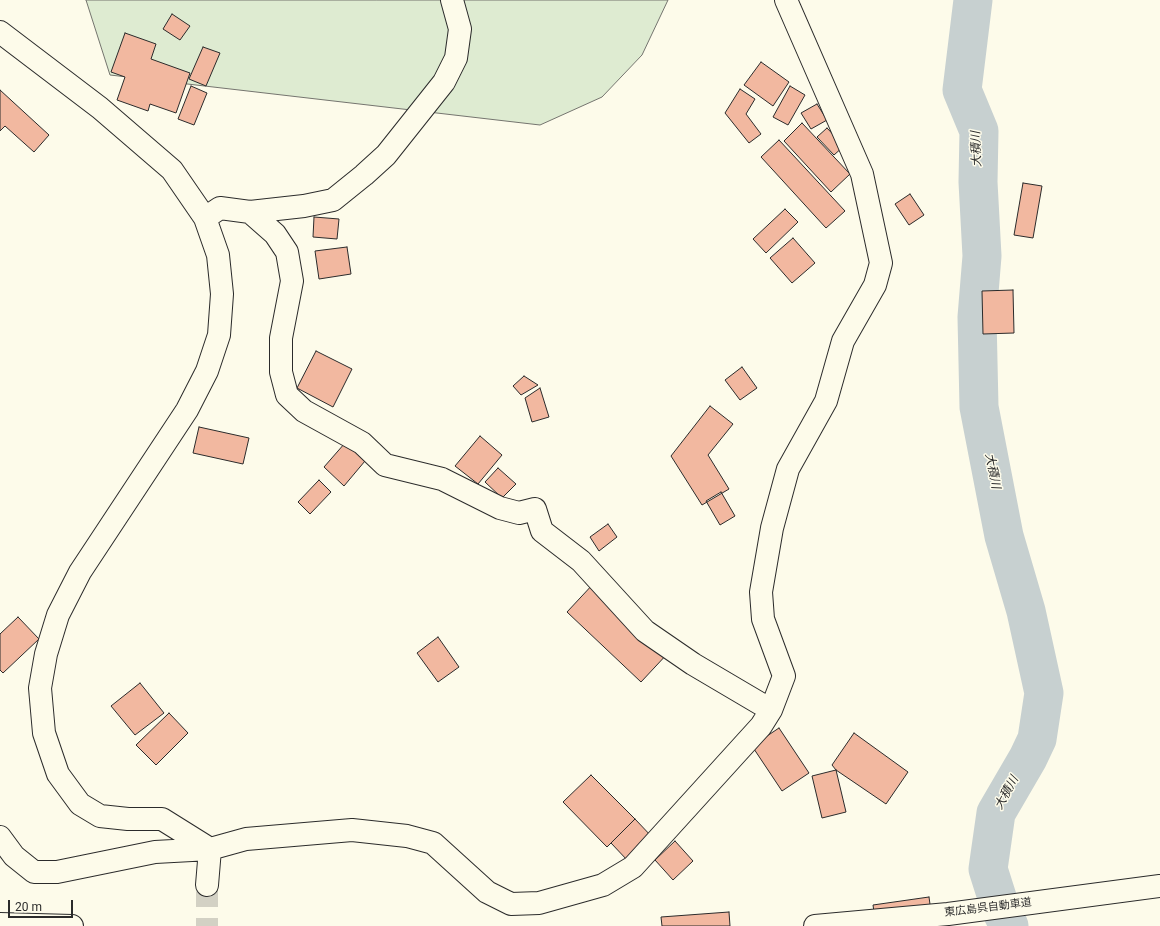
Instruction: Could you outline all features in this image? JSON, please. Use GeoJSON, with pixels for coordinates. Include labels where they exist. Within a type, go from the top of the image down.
{"type":"FeatureCollection","features":[{"type":"Feature","properties":{"kind":"main road"},"geometry":{"type":"LineString","coordinates":[[205,218],[220,208],[250,212],[304,206],[334,200],[386,154],[444,82],[456,58],[460,29],[452,0]]}},
{"type":"Feature","properties":{"kind":"main road"},"geometry":{"type":"LineString","coordinates":[[0,837],[14,856],[34,872],[57,872],[155,852],[210,849],[246,839],[352,830],[407,836],[433,843],[487,892],[511,904],[539,903],[565,897],[603,885],[632,867],[761,726],[771,710],[784,676],[763,619],[761,592],[772,528],[788,469],[826,401],[843,341],[875,285],[881,263],[862,174],[786,0]]}},
{"type":"Feature","properties":{"kind":"main road"},"geometry":{"type":"LineString","coordinates":[[0,32],[100,108],[172,170],[205,218],[218,255],[222,294],[219,335],[207,371],[187,410],[80,572],[58,615],[46,654],[40,688],[44,733],[58,774],[80,804],[100,816],[128,819],[162,819],[210,849]]}},
{"type":"Feature","properties":{"kind":"main road"},"geometry":{"type":"LineString","coordinates":[[250,212],[275,234],[287,252],[292,281],[281,338],[280,372],[287,395],[304,411],[362,443],[385,465],[442,479],[500,508],[519,513],[536,509],[542,531],[581,561],[645,631],[693,664],[771,710]]}},
{"type":"Feature","properties":{"kind":"main road"},"geometry":{"type":"LineString","coordinates":[[207,886],[210,849]]}},
{"type":"Feature","properties":{"kind":"main road","name":"東広島呉自動車道"},"geometry":{"type":"LineString","coordinates":[[816,926],[948,914],[1160,886]]}},
{"type":"Feature","properties":{"kind":"main road"},"geometry":{"type":"LineString","coordinates":[[0,924],[72,926]]}},
{"type":"Feature","properties":{"kind":"green space"},"geometry":{"type":"Polygon","coordinates":[[[86,0],[668,0],[642,55],[602,97],[540,125],[110,75],[86,0]]]}},
{"type":"Feature","properties":{"kind":"building"},"geometry":{"type":"Polygon","coordinates":[[[172,14],[190,26],[180,40],[163,29],[172,14]]]}},
{"type":"Feature","properties":{"kind":"building"},"geometry":{"type":"Polygon","coordinates":[[[125,33],[156,44],[151,59],[190,73],[176,113],[150,104],[148,111],[117,100],[125,77],[111,72],[125,33]]]}},
{"type":"Feature","properties":{"kind":"building"},"geometry":{"type":"Polygon","coordinates":[[[203,47],[220,53],[206,86],[189,79],[203,47]]]}},
{"type":"Feature","properties":{"kind":"building"},"geometry":{"type":"Polygon","coordinates":[[[761,62],[789,82],[773,106],[744,85],[761,62]]]}},
{"type":"Feature","properties":{"kind":"building"},"geometry":{"type":"Polygon","coordinates":[[[191,86],[207,93],[194,125],[178,119],[191,86]]]}},
{"type":"Feature","properties":{"kind":"building"},"geometry":{"type":"Polygon","coordinates":[[[790,86],[805,95],[788,125],[773,117],[790,86]]]}},
{"type":"Feature","properties":{"kind":"building"},"geometry":{"type":"Polygon","coordinates":[[[740,89],[755,99],[746,114],[761,134],[749,143],[725,113],[740,89]]]}},
{"type":"Feature","properties":{"kind":"building"},"geometry":{"type":"Polygon","coordinates":[[[0,90],[49,135],[34,152],[5,126],[0,131],[0,90]]]}},
{"type":"Feature","properties":{"kind":"building"},"geometry":{"type":"Polygon","coordinates":[[[817,104],[827,120],[811,129],[801,113],[817,104]]]}},
{"type":"Feature","properties":{"kind":"building"},"geometry":{"type":"Polygon","coordinates":[[[802,123],[850,174],[831,192],[784,141],[802,123]]]}},
{"type":"Feature","properties":{"kind":"building"},"geometry":{"type":"Polygon","coordinates":[[[827,128],[844,146],[834,155],[817,137],[827,128]]]}},
{"type":"Feature","properties":{"kind":"building"},"geometry":{"type":"Polygon","coordinates":[[[779,140],[845,211],[826,228],[761,157],[779,140]]]}},
{"type":"Feature","properties":{"kind":"building"},"geometry":{"type":"Polygon","coordinates":[[[1023,183],[1042,186],[1033,238],[1014,235],[1023,183]]]}},
{"type":"Feature","properties":{"kind":"building"},"geometry":{"type":"Polygon","coordinates":[[[910,194],[924,215],[909,225],[895,204],[910,194]]]}},
{"type":"Feature","properties":{"kind":"building"},"geometry":{"type":"Polygon","coordinates":[[[785,209],[798,222],[766,253],[753,239],[785,209]]]}},
{"type":"Feature","properties":{"kind":"building"},"geometry":{"type":"Polygon","coordinates":[[[314,217],[339,219],[337,239],[313,237],[314,217]]]}},
{"type":"Feature","properties":{"kind":"building"},"geometry":{"type":"Polygon","coordinates":[[[793,238],[815,263],[792,283],[770,258],[793,238]]]}},
{"type":"Feature","properties":{"kind":"building"},"geometry":{"type":"Polygon","coordinates":[[[347,247],[351,274],[319,279],[315,251],[347,247]]]}},
{"type":"Feature","properties":{"kind":"building"},"geometry":{"type":"Polygon","coordinates":[[[1013,290],[1014,333],[983,334],[982,291],[1013,290]]]}},
{"type":"Feature","properties":{"kind":"building"},"geometry":{"type":"Polygon","coordinates":[[[316,351],[352,369],[333,407],[297,388],[316,351]]]}},
{"type":"Feature","properties":{"kind":"building"},"geometry":{"type":"Polygon","coordinates":[[[742,367],[757,388],[740,400],[725,380],[742,367]]]}},
{"type":"Feature","properties":{"kind":"building"},"geometry":{"type":"Polygon","coordinates":[[[524,376],[538,385],[521,395],[513,386],[524,376]]]}},
{"type":"Feature","properties":{"kind":"building"},"geometry":{"type":"Polygon","coordinates":[[[540,388],[549,417],[532,422],[525,398],[540,388]]]}},
{"type":"Feature","properties":{"kind":"building"},"geometry":{"type":"Polygon","coordinates":[[[710,406],[733,424],[708,455],[729,489],[702,505],[671,456],[710,406]]]}},
{"type":"Feature","properties":{"kind":"building"},"geometry":{"type":"Polygon","coordinates":[[[199,427],[249,438],[243,464],[193,453],[199,427]]]}},
{"type":"Feature","properties":{"kind":"building"},"geometry":{"type":"Polygon","coordinates":[[[480,436],[502,455],[478,484],[455,466],[480,436]]]}},
{"type":"Feature","properties":{"kind":"building"},"geometry":{"type":"Polygon","coordinates":[[[345,443],[365,461],[344,486],[324,467],[345,443]]]}},
{"type":"Feature","properties":{"kind":"building"},"geometry":{"type":"Polygon","coordinates":[[[498,468],[516,484],[502,498],[485,482],[498,468]]]}},
{"type":"Feature","properties":{"kind":"building"},"geometry":{"type":"Polygon","coordinates":[[[319,480],[331,492],[310,514],[298,502],[319,480]]]}},
{"type":"Feature","properties":{"kind":"building"},"geometry":{"type":"Polygon","coordinates":[[[721,492],[735,516],[720,525],[706,501],[721,492]]]}},
{"type":"Feature","properties":{"kind":"building"},"geometry":{"type":"Polygon","coordinates":[[[608,524],[617,537],[599,551],[590,537],[608,524]]]}},
{"type":"Feature","properties":{"kind":"building"},"geometry":{"type":"Polygon","coordinates":[[[595,582],[669,652],[641,682],[567,612],[595,582]]]}},
{"type":"Feature","properties":{"kind":"building"},"geometry":{"type":"Polygon","coordinates":[[[18,617],[39,639],[3,673],[0,670],[0,634],[18,617]]]}},
{"type":"Feature","properties":{"kind":"building"},"geometry":{"type":"Polygon","coordinates":[[[438,637],[459,667],[438,682],[417,653],[438,637]]]}},
{"type":"Feature","properties":{"kind":"building"},"geometry":{"type":"Polygon","coordinates":[[[140,683],[164,713],[135,735],[111,706],[140,683]]]}},
{"type":"Feature","properties":{"kind":"building"},"geometry":{"type":"Polygon","coordinates":[[[169,713],[188,733],[156,765],[136,745],[169,713]]]}},
{"type":"Feature","properties":{"kind":"building"},"geometry":{"type":"Polygon","coordinates":[[[779,728],[809,773],[782,791],[752,746],[779,728]]]}},
{"type":"Feature","properties":{"kind":"building"},"geometry":{"type":"Polygon","coordinates":[[[854,733],[908,772],[886,804],[836,770],[832,765],[854,733]]]}},
{"type":"Feature","properties":{"kind":"building"},"geometry":{"type":"Polygon","coordinates":[[[836,770],[846,812],[822,818],[812,776],[836,770]]]}},
{"type":"Feature","properties":{"kind":"building"},"geometry":{"type":"Polygon","coordinates":[[[591,775],[635,819],[607,847],[563,802],[591,775]]]}},
{"type":"Feature","properties":{"kind":"building"},"geometry":{"type":"Polygon","coordinates":[[[635,819],[653,838],[628,861],[611,843],[635,819]]]}},
{"type":"Feature","properties":{"kind":"building"},"geometry":{"type":"Polygon","coordinates":[[[675,841],[693,861],[673,880],[655,860],[675,841]]]}},
{"type":"Feature","properties":{"kind":"building"},"geometry":{"type":"Polygon","coordinates":[[[929,897],[933,926],[876,926],[873,905],[929,897]]]}},
{"type":"Feature","properties":{"kind":"building"},"geometry":{"type":"Polygon","coordinates":[[[729,912],[730,926],[662,926],[661,917],[729,912]]]}},
{"type":"Feature","properties":{"kind":"waterway","name":"大積川"},"geometry":{"type":"LineString","coordinates":[[973,0],[962,90],[979,131],[978,182],[982,256],[977,317],[979,407],[1004,536],[1026,611],[1044,693],[1037,739],[1028,758],[996,813],[988,869],[1001,910],[1009,926]]}},
{"type":"Feature","properties":{"kind":"tunnel"},"geometry":{"type":"LineString","coordinates":[[207,885],[207,926]]}}]}
